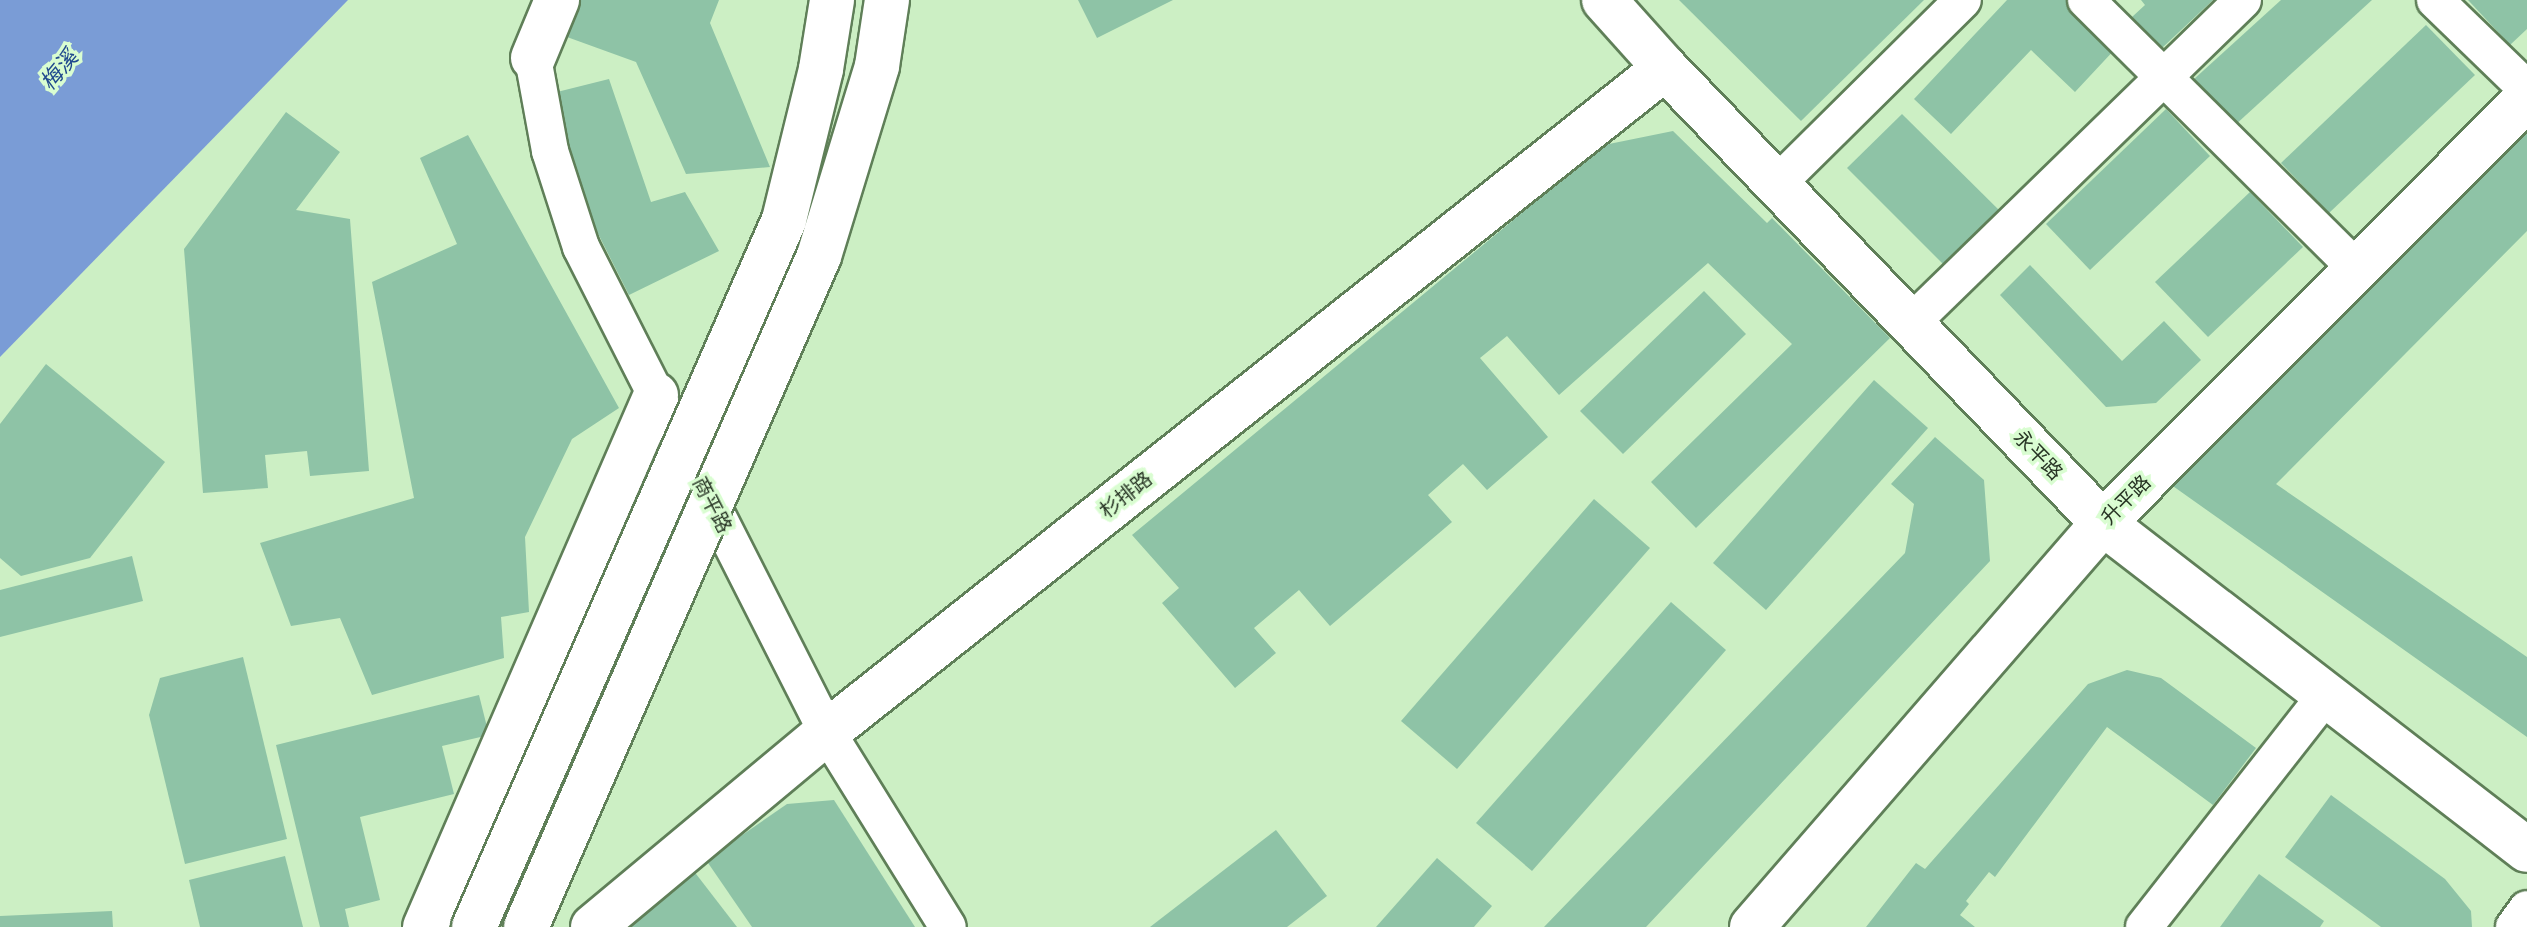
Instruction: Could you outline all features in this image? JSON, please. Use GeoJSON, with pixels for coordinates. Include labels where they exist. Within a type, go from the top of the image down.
{"type":"FeatureCollection","features":[{"type":"Feature","properties":{"kind":"main road"},"geometry":{"type":"LineString","coordinates":[[533,58],[557,0]]}},
{"type":"Feature","properties":{"kind":"main road"},"geometry":{"type":"LineString","coordinates":[[474,927],[784,220],[821,69],[832,0]]}},
{"type":"Feature","properties":{"kind":"main road"},"geometry":{"type":"LineString","coordinates":[[526,927],[819,256],[877,66],[887,0]]}},
{"type":"Feature","properties":{"kind":"main road","name":"永平路"},"geometry":{"type":"LineString","coordinates":[[1604,0],[1665,68],[2103,523],[2527,850]]}},
{"type":"Feature","properties":{"kind":"main road","name":"杉排路"},"geometry":{"type":"LineString","coordinates":[[593,927],[827,732],[1665,68]]}},
{"type":"Feature","properties":{"kind":"main road","name":"升平路"},"geometry":{"type":"LineString","coordinates":[[1752,927],[2103,523],[2527,98]]}},
{"type":"Feature","properties":{"kind":"main road"},"geometry":{"type":"LineString","coordinates":[[425,927],[656,395]]}},
{"type":"Feature","properties":{"kind":"street"},"geometry":{"type":"LineString","coordinates":[[1778,183],[1963,0]]}},
{"type":"Feature","properties":{"kind":"street"},"geometry":{"type":"LineString","coordinates":[[2086,0],[2357,269]]}},
{"type":"Feature","properties":{"kind":"street"},"geometry":{"type":"LineString","coordinates":[[1911,323],[2243,0]]}},
{"type":"Feature","properties":{"kind":"street"},"geometry":{"type":"LineString","coordinates":[[2435,0],[2527,89]]}},
{"type":"Feature","properties":{"kind":"street","name":"商平路"},"geometry":{"type":"LineString","coordinates":[[533,58],[550,151],[581,247],[827,732],[948,927]]}},
{"type":"Feature","properties":{"kind":"street"},"geometry":{"type":"LineString","coordinates":[[2144,927],[2326,695]]}},
{"type":"Feature","properties":{"kind":"street"},"geometry":{"type":"LineString","coordinates":[[2514,927],[2527,909]]}},
{"type":"Feature","properties":{"kind":"water","name":"梅溪"},"geometry":{"type":"Polygon","coordinates":[[[0,0],[348,0],[0,357],[0,0]]]}},
{"type":"Feature","properties":{"kind":"building"},"geometry":{"type":"Polygon","coordinates":[[[581,0],[719,0],[710,23],[770,167],[686,174],[636,62],[567,37],[581,0]]]}},
{"type":"Feature","properties":{"kind":"building"},"geometry":{"type":"Polygon","coordinates":[[[1078,0],[1173,0],[1097,38],[1078,0]]]}},
{"type":"Feature","properties":{"kind":"building"},"geometry":{"type":"Polygon","coordinates":[[[1679,0],[1924,0],[1801,121],[1679,0]]]}},
{"type":"Feature","properties":{"kind":"building"},"geometry":{"type":"Polygon","coordinates":[[[2007,0],[2067,0],[2117,47],[2075,92],[2031,50],[1951,134],[1914,99],[2007,0]]]}},
{"type":"Feature","properties":{"kind":"building"},"geometry":{"type":"Polygon","coordinates":[[[2141,0],[2213,0],[2162,48],[2132,17],[2145,5],[2141,0]]]}},
{"type":"Feature","properties":{"kind":"building"},"geometry":{"type":"Polygon","coordinates":[[[2281,0],[2372,0],[2234,126],[2193,80],[2281,0]]]}},
{"type":"Feature","properties":{"kind":"building"},"geometry":{"type":"Polygon","coordinates":[[[2468,0],[2527,0],[2527,29],[2510,45],[2468,0]]]}},
{"type":"Feature","properties":{"kind":"building"},"geometry":{"type":"Polygon","coordinates":[[[2426,25],[2475,75],[2329,213],[2281,163],[2426,25]]]}},
{"type":"Feature","properties":{"kind":"building"},"geometry":{"type":"Polygon","coordinates":[[[609,79],[651,202],[685,192],[719,251],[629,295],[579,196],[557,92],[609,79]]]}},
{"type":"Feature","properties":{"kind":"building"},"geometry":{"type":"Polygon","coordinates":[[[2166,109],[2210,156],[2090,270],[2046,224],[2166,109]]]}},
{"type":"Feature","properties":{"kind":"building"},"geometry":{"type":"Polygon","coordinates":[[[286,112],[340,152],[296,210],[350,219],[369,471],[310,476],[307,451],[265,455],[268,488],[203,493],[184,249],[286,112]]]}},
{"type":"Feature","properties":{"kind":"building"},"geometry":{"type":"Polygon","coordinates":[[[1902,114],[2005,216],[1950,271],[1847,168],[1902,114]]]}},
{"type":"Feature","properties":{"kind":"building"},"geometry":{"type":"Polygon","coordinates":[[[1673,131],[1767,223],[1772,218],[1890,338],[1696,528],[1651,482],[1792,344],[1708,263],[1559,395],[1507,336],[1480,358],[1548,437],[1487,490],[1463,464],[1428,495],[1452,522],[1330,626],[1299,590],[1254,628],[1276,653],[1235,688],[1162,603],[1179,588],[1132,535],[1604,145],[1673,131]]]}},
{"type":"Feature","properties":{"kind":"building"},"geometry":{"type":"Polygon","coordinates":[[[2527,132],[2527,231],[2276,484],[2527,657],[2527,737],[2170,484],[2527,132]]]}},
{"type":"Feature","properties":{"kind":"building"},"geometry":{"type":"Polygon","coordinates":[[[468,135],[619,408],[572,439],[525,537],[529,612],[501,617],[504,658],[372,695],[340,618],[291,626],[260,543],[414,498],[372,282],[457,244],[420,158],[468,135]]]}},
{"type":"Feature","properties":{"kind":"building"},"geometry":{"type":"Polygon","coordinates":[[[2250,192],[2303,247],[2208,337],[2155,282],[2250,192]]]}},
{"type":"Feature","properties":{"kind":"building"},"geometry":{"type":"Polygon","coordinates":[[[2030,265],[2122,361],[2164,321],[2201,360],[2156,403],[2106,407],[2000,295],[2030,265]]]}},
{"type":"Feature","properties":{"kind":"building"},"geometry":{"type":"Polygon","coordinates":[[[1704,291],[1746,334],[1623,454],[1580,411],[1704,291]]]}},
{"type":"Feature","properties":{"kind":"building"},"geometry":{"type":"Polygon","coordinates":[[[46,364],[165,462],[90,558],[21,576],[0,558],[0,424],[46,364]]]}},
{"type":"Feature","properties":{"kind":"building"},"geometry":{"type":"Polygon","coordinates":[[[1874,380],[1928,428],[1766,610],[1713,563],[1874,380]]]}},
{"type":"Feature","properties":{"kind":"building"},"geometry":{"type":"Polygon","coordinates":[[[1935,437],[1984,480],[1990,561],[1646,927],[1544,927],[1905,553],[1914,504],[1891,484],[1935,437]]]}},
{"type":"Feature","properties":{"kind":"building"},"geometry":{"type":"Polygon","coordinates":[[[1594,499],[1650,548],[1457,769],[1401,721],[1594,499]]]}},
{"type":"Feature","properties":{"kind":"building"},"geometry":{"type":"Polygon","coordinates":[[[132,556],[143,601],[0,637],[0,590],[132,556]]]}},
{"type":"Feature","properties":{"kind":"building"},"geometry":{"type":"Polygon","coordinates":[[[1671,602],[1726,650],[1532,871],[1476,823],[1671,602]]]}},
{"type":"Feature","properties":{"kind":"building"},"geometry":{"type":"Polygon","coordinates":[[[243,657],[287,839],[185,864],[149,715],[160,678],[243,657]]]}},
{"type":"Feature","properties":{"kind":"building"},"geometry":{"type":"Polygon","coordinates":[[[2127,670],[2161,678],[2256,748],[2213,805],[2107,727],[1995,877],[1989,872],[1966,901],[1969,904],[1960,915],[1975,927],[1866,927],[1916,863],[1925,869],[2088,684],[2127,670]]]}},
{"type":"Feature","properties":{"kind":"building"},"geometry":{"type":"Polygon","coordinates":[[[479,695],[489,735],[442,746],[454,794],[360,817],[380,900],[345,909],[349,927],[320,927],[276,745],[479,695]]]}},
{"type":"Feature","properties":{"kind":"building"},"geometry":{"type":"Polygon","coordinates":[[[2331,795],[2445,879],[2471,911],[2472,927],[2381,927],[2285,857],[2331,795]]]}},
{"type":"Feature","properties":{"kind":"building"},"geometry":{"type":"Polygon","coordinates":[[[834,800],[915,927],[752,927],[706,860],[787,804],[834,800]]]}},
{"type":"Feature","properties":{"kind":"building"},"geometry":{"type":"Polygon","coordinates":[[[1276,830],[1327,896],[1287,927],[1150,927],[1276,830]]]}},
{"type":"Feature","properties":{"kind":"building"},"geometry":{"type":"Polygon","coordinates":[[[285,856],[303,927],[200,927],[189,880],[285,856]]]}},
{"type":"Feature","properties":{"kind":"building"},"geometry":{"type":"Polygon","coordinates":[[[1437,858],[1492,906],[1474,927],[1376,927],[1437,858]]]}},
{"type":"Feature","properties":{"kind":"building"},"geometry":{"type":"Polygon","coordinates":[[[693,870],[737,927],[618,927],[693,870]]]}},
{"type":"Feature","properties":{"kind":"building"},"geometry":{"type":"Polygon","coordinates":[[[2259,874],[2324,921],[2320,927],[2220,927],[2259,874]]]}},
{"type":"Feature","properties":{"kind":"building"},"geometry":{"type":"Polygon","coordinates":[[[112,911],[113,927],[0,927],[0,916],[112,911]]]}}]}
